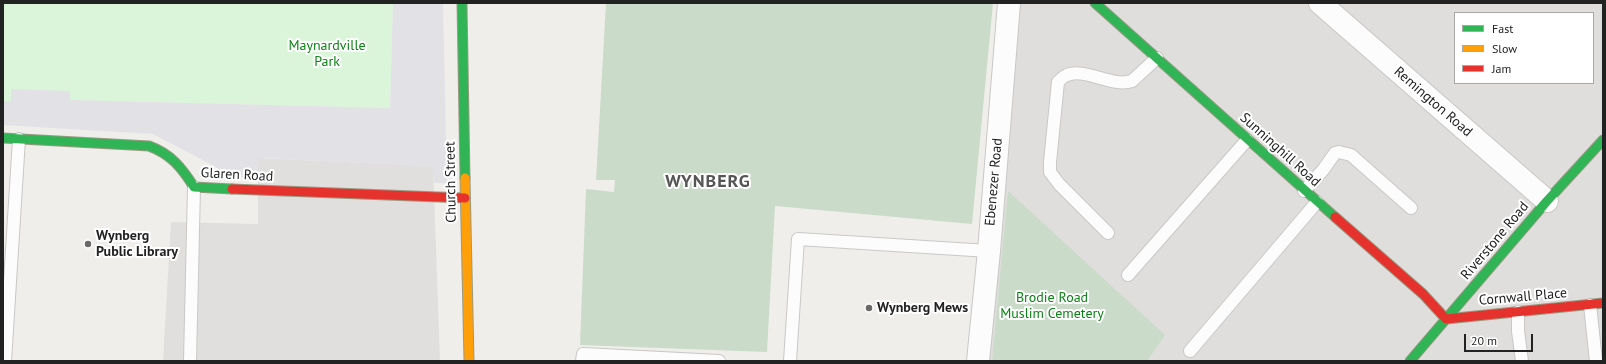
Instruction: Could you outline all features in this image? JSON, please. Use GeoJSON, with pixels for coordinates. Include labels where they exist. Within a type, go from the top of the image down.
{"type":"FeatureCollection","features":[{"type":"Feature","properties":{"kind":"street","name":"Church Street"},"geometry":{"type":"LineString","coordinates":[[462,3],[464,198],[469,361]]}},
{"type":"Feature","properties":{"kind":"street","name":"Ebenezer Road"},"geometry":{"type":"LineString","coordinates":[[978,361],[989,251],[1009,3]]}},
{"type":"Feature","properties":{"kind":"street","name":"Sunninghill Road"},"geometry":{"type":"LineString","coordinates":[[1095,3],[1304,191],[1423,294],[1446,319]]}},
{"type":"Feature","properties":{"kind":"street","name":"Remington Road"},"geometry":{"type":"LineString","coordinates":[[1320,3],[1547,201]]}},
{"type":"Feature","properties":{"kind":"street","name":"Glaren Road"},"geometry":{"type":"LineString","coordinates":[[3,138],[149,146],[167,154],[182,166],[194,187],[464,198]]}},
{"type":"Feature","properties":{"kind":"street","name":"Riverstone Road"},"geometry":{"type":"LineString","coordinates":[[1410,361],[1547,201],[1603,140]]}},
{"type":"Feature","properties":{"kind":"street","name":"Cornwall Place"},"geometry":{"type":"LineString","coordinates":[[1446,319],[1603,303]]}},
{"type":"Feature","properties":{"kind":"lane"},"geometry":{"type":"LineString","coordinates":[[1108,233],[1059,184],[1050,172],[1058,82],[1066,76],[1080,74],[1115,82],[1127,83],[1132,81],[1157,58]]}},
{"type":"Feature","properties":{"kind":"lane"},"geometry":{"type":"LineString","coordinates":[[5,361],[19,139]]}},
{"type":"Feature","properties":{"kind":"lane"},"geometry":{"type":"LineString","coordinates":[[1128,275],[1247,140]]}},
{"type":"Feature","properties":{"kind":"lane"},"geometry":{"type":"LineString","coordinates":[[1304,191],[1323,170],[1335,153],[1346,152],[1411,208]]}},
{"type":"Feature","properties":{"kind":"lane"},"geometry":{"type":"LineString","coordinates":[[190,361],[194,187]]}},
{"type":"Feature","properties":{"kind":"lane"},"geometry":{"type":"LineString","coordinates":[[1190,351],[1317,202]]}},
{"type":"Feature","properties":{"kind":"lane"},"geometry":{"type":"LineString","coordinates":[[790,361],[798,238],[989,251]]}},
{"type":"Feature","properties":{"kind":"lane"},"geometry":{"type":"LineString","coordinates":[[1590,305],[1596,361]]}},
{"type":"Feature","properties":{"kind":"lane"},"geometry":{"type":"LineString","coordinates":[[1518,312],[1518,331],[1522,361]]}},
{"type":"Feature","properties":{"kind":"lane"},"geometry":{"type":"LineString","coordinates":[[582,361],[583,354],[719,361]]}},
{"type":"Feature","properties":{"kind":"shaded area"},"geometry":{"type":"Polygon","coordinates":[[[393,3],[443,3],[447,182],[445,183],[434,183],[432,166],[259,158],[258,172],[255,176],[251,178],[235,177],[153,134],[3,125],[3,101],[11,101],[11,89],[70,91],[70,100],[390,108],[393,3]]]}},
{"type":"Feature","properties":{"kind":"shaded area"},"geometry":{"type":"Polygon","coordinates":[[[1009,3],[1603,3],[1603,361],[986,361],[1009,3]]]}},
{"type":"Feature","properties":{"kind":"shaded area"},"geometry":{"type":"Polygon","coordinates":[[[258,158],[433,166],[440,361],[163,361],[171,222],[258,224],[258,158]]]}},
{"type":"Feature","properties":{"kind":"green space","name":"Maynardville Park"},"geometry":{"type":"Polygon","coordinates":[[[3,3],[393,3],[390,108],[70,100],[70,91],[11,90],[11,101],[3,101],[3,3]]]}},
{"type":"Feature","properties":{"kind":"green space"},"geometry":{"type":"Polygon","coordinates":[[[606,3],[993,3],[972,224],[775,206],[767,352],[580,345],[586,189],[614,192],[615,180],[596,180],[606,3]]]}},
{"type":"Feature","properties":{"kind":"green space","name":"Brodie Road Muslim Cemetery"},"geometry":{"type":"Polygon","coordinates":[[[1008,191],[1165,335],[1147,361],[992,361],[1008,191]]]}},
{"type":"Feature","properties":{"kind":"traffic: fast"},"geometry":{"type":"LineString","coordinates":[[462,3],[465,178]]}},
{"type":"Feature","properties":{"kind":"traffic: fast"},"geometry":{"type":"LineString","coordinates":[[1095,3],[1335,217]]}},
{"type":"Feature","properties":{"kind":"traffic: fast"},"geometry":{"type":"LineString","coordinates":[[3,138],[149,146],[170,157],[194,187],[232,189]]}},
{"type":"Feature","properties":{"kind":"traffic: fast"},"geometry":{"type":"LineString","coordinates":[[1410,361],[1547,201],[1603,140]]}},
{"type":"Feature","properties":{"kind":"traffic: slow"},"geometry":{"type":"LineString","coordinates":[[465,178],[469,361]]}},
{"type":"Feature","properties":{"kind":"traffic: jam"},"geometry":{"type":"LineString","coordinates":[[232,189],[465,198]]}},
{"type":"Feature","properties":{"kind":"traffic: jam"},"geometry":{"type":"LineString","coordinates":[[1335,217],[1423,294],[1446,319],[1603,303]]}},
{"type":"Feature","properties":{"kind":"place","name":"Wynberg Public Library"},"geometry":{"type":"Point","coordinates":[88,244]}},
{"type":"Feature","properties":{"kind":"place","name":"Wynberg Mews"},"geometry":{"type":"Point","coordinates":[869,308]}},
{"type":"Feature","properties":{"kind":"district","name":"WYNBERG"},"geometry":{"type":"Point","coordinates":[708,182]}}]}
